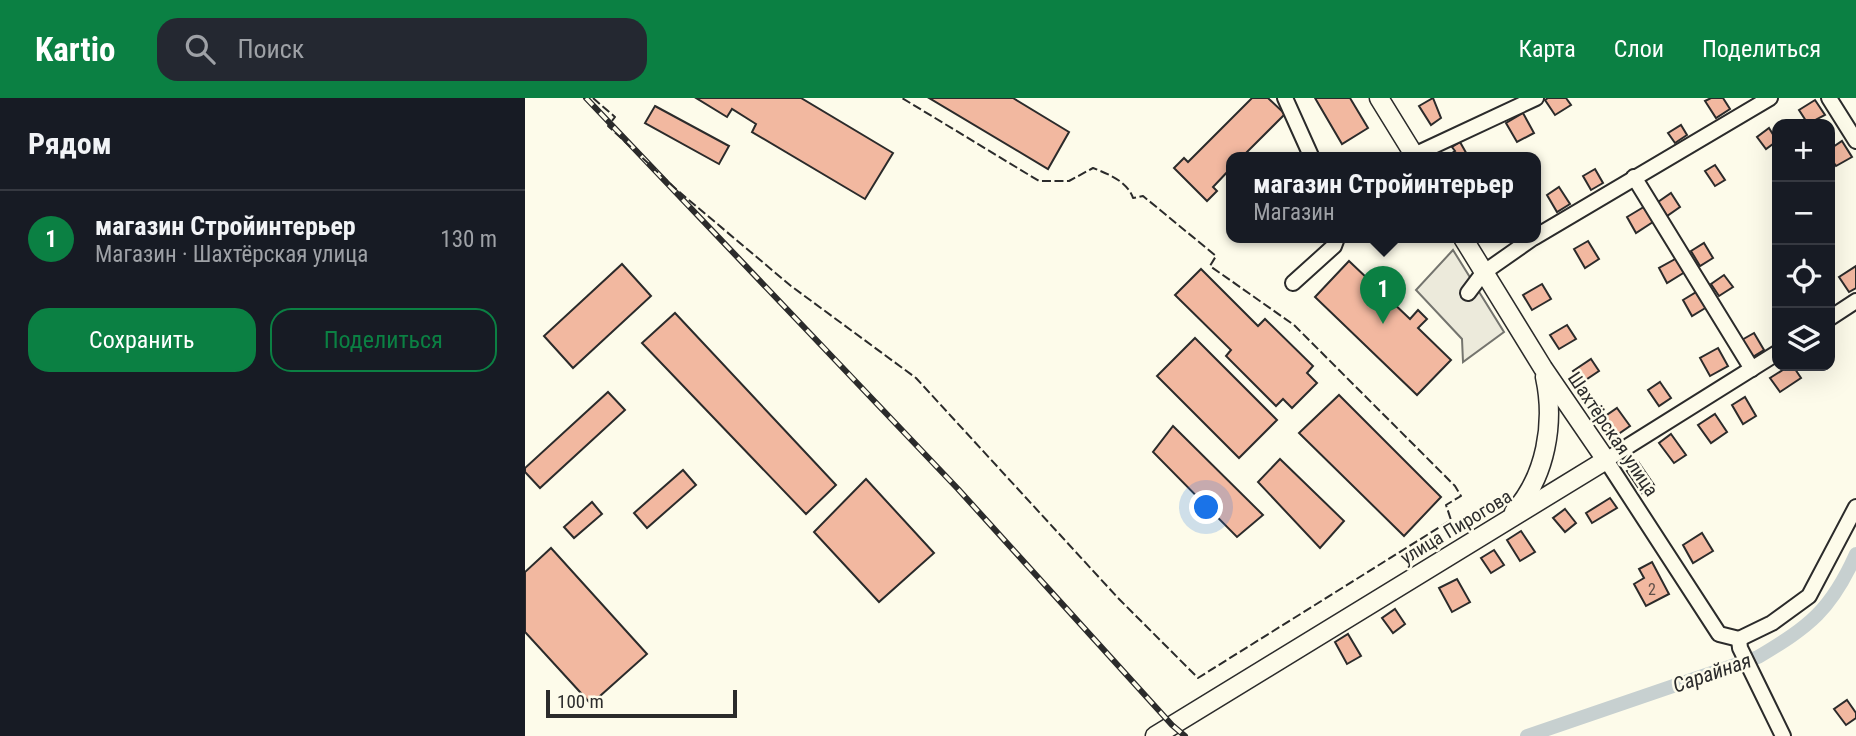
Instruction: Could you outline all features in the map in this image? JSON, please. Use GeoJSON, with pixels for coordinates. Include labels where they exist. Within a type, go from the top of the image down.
{"type":"FeatureCollection","features":[{"type":"Feature","properties":{"kind":"main road"},"geometry":{"type":"LineString","coordinates":[[1379,98],[1413,152]]}},
{"type":"Feature","properties":{"kind":"main road","name":"Шахтёрская улица"},"geometry":{"type":"LineString","coordinates":[[1466,243],[1542,368],[1606,460]]}},
{"type":"Feature","properties":{"kind":"main road"},"geometry":{"type":"LineString","coordinates":[[1504,522],[1527,494],[1542,461],[1549,416],[1542,368]]}},
{"type":"Feature","properties":{"kind":"main road","name":"улица Пирогова"},"geometry":{"type":"LineString","coordinates":[[1155,736],[1606,460]]}},
{"type":"Feature","properties":{"kind":"street"},"geometry":{"type":"LineString","coordinates":[[1285,98],[1310,152]]}},
{"type":"Feature","properties":{"kind":"street"},"geometry":{"type":"LineString","coordinates":[[1423,152],[1536,98]]}},
{"type":"Feature","properties":{"kind":"street"},"geometry":{"type":"LineString","coordinates":[[1541,234],[1770,98]]}},
{"type":"Feature","properties":{"kind":"street"},"geometry":{"type":"LineString","coordinates":[[1829,98],[1856,141]]}},
{"type":"Feature","properties":{"kind":"street"},"geometry":{"type":"LineString","coordinates":[[1634,177],[1752,369]]}},
{"type":"Feature","properties":{"kind":"street"},"geometry":{"type":"LineString","coordinates":[[1293,283],[1335,243]]}},
{"type":"Feature","properties":{"kind":"street"},"geometry":{"type":"LineString","coordinates":[[1468,293],[1483,273],[1527,243]]}},
{"type":"Feature","properties":{"kind":"street"},"geometry":{"type":"LineString","coordinates":[[1835,315],[1856,301]]}},
{"type":"Feature","properties":{"kind":"street","name":"улица Пирогова"},"geometry":{"type":"LineString","coordinates":[[1606,460],[1772,356]]}},
{"type":"Feature","properties":{"kind":"street","name":"Шахтёрская улица"},"geometry":{"type":"LineString","coordinates":[[1606,460],[1719,634],[1739,644]]}},
{"type":"Feature","properties":{"kind":"street"},"geometry":{"type":"LineString","coordinates":[[1783,736],[1739,644],[1772,624],[1809,596],[1856,507]]}},
{"type":"Feature","properties":{"kind":"shaded area"},"geometry":{"type":"Polygon","coordinates":[[[1453,250],[1504,332],[1463,362],[1462,339],[1416,290],[1453,250]]]}},
{"type":"Feature","properties":{"kind":"building"},"geometry":{"type":"Polygon","coordinates":[[[696,98],[801,98],[893,153],[865,199],[752,132],[756,124],[732,109],[727,117],[696,98]]]}},
{"type":"Feature","properties":{"kind":"building"},"geometry":{"type":"Polygon","coordinates":[[[929,98],[1013,98],[1069,132],[1048,169],[929,98]]]}},
{"type":"Feature","properties":{"kind":"building"},"geometry":{"type":"Polygon","coordinates":[[[1252,98],[1268,98],[1285,114],[1247,152],[1226,152],[1226,173],[1213,187],[1217,191],[1207,201],[1174,168],[1184,158],[1188,162],[1252,98]]]}},
{"type":"Feature","properties":{"kind":"building"},"geometry":{"type":"Polygon","coordinates":[[[1315,98],[1350,98],[1368,128],[1342,144],[1315,98]]]}},
{"type":"Feature","properties":{"kind":"building"},"geometry":{"type":"Polygon","coordinates":[[[1433,98],[1441,118],[1431,125],[1419,106],[1433,98]]]}},
{"type":"Feature","properties":{"kind":"building"},"geometry":{"type":"Polygon","coordinates":[[[1566,98],[1571,105],[1555,115],[1545,100],[1566,98]]]}},
{"type":"Feature","properties":{"kind":"building"},"geometry":{"type":"Polygon","coordinates":[[[1723,98],[1730,109],[1716,118],[1705,101],[1723,98]]]}},
{"type":"Feature","properties":{"kind":"building"},"geometry":{"type":"Polygon","coordinates":[[[1815,100],[1825,115],[1817,119],[1805,119],[1799,110],[1815,100]]]}},
{"type":"Feature","properties":{"kind":"building"},"geometry":{"type":"Polygon","coordinates":[[[655,106],[729,146],[719,164],[645,123],[655,106]]]}},
{"type":"Feature","properties":{"kind":"building"},"geometry":{"type":"Polygon","coordinates":[[[1523,113],[1534,133],[1517,142],[1506,123],[1523,113]]]}},
{"type":"Feature","properties":{"kind":"building"},"geometry":{"type":"Polygon","coordinates":[[[1681,125],[1687,135],[1675,143],[1668,133],[1681,125]]]}},
{"type":"Feature","properties":{"kind":"building"},"geometry":{"type":"Polygon","coordinates":[[[1769,128],[1772,145],[1766,149],[1757,137],[1769,128]]]}},
{"type":"Feature","properties":{"kind":"building"},"geometry":{"type":"Polygon","coordinates":[[[1842,141],[1852,157],[1836,166],[1835,146],[1842,141]]]}},
{"type":"Feature","properties":{"kind":"building"},"geometry":{"type":"Polygon","coordinates":[[[1460,142],[1466,152],[1454,152],[1452,147],[1460,142]]]}},
{"type":"Feature","properties":{"kind":"building"},"geometry":{"type":"Polygon","coordinates":[[[1715,165],[1725,180],[1715,186],[1705,171],[1715,165]]]}},
{"type":"Feature","properties":{"kind":"building"},"geometry":{"type":"Polygon","coordinates":[[[1595,169],[1603,183],[1591,190],[1583,176],[1595,169]]]}},
{"type":"Feature","properties":{"kind":"building"},"geometry":{"type":"Polygon","coordinates":[[[1559,187],[1570,204],[1557,212],[1547,195],[1559,187]]]}},
{"type":"Feature","properties":{"kind":"building"},"geometry":{"type":"Polygon","coordinates":[[[1671,193],[1680,207],[1667,216],[1658,202],[1671,193]]]}},
{"type":"Feature","properties":{"kind":"building"},"geometry":{"type":"Polygon","coordinates":[[[1647,205],[1656,220],[1636,233],[1627,217],[1647,205]]]}},
{"type":"Feature","properties":{"kind":"building"},"geometry":{"type":"Polygon","coordinates":[[[1588,241],[1599,259],[1585,268],[1574,249],[1588,241]]]}},
{"type":"Feature","properties":{"kind":"building"},"geometry":{"type":"Polygon","coordinates":[[[1704,243],[1713,258],[1700,266],[1691,251],[1704,243]]]}},
{"type":"Feature","properties":{"kind":"building"},"geometry":{"type":"Polygon","coordinates":[[[1677,258],[1685,272],[1667,283],[1659,268],[1677,258]]]}},
{"type":"Feature","properties":{"kind":"building"},"geometry":{"type":"Polygon","coordinates":[[[1349,261],[1410,319],[1418,310],[1427,319],[1418,328],[1451,360],[1417,395],[1315,297],[1349,261]]]}},
{"type":"Feature","properties":{"kind":"building"},"geometry":{"type":"Polygon","coordinates":[[[622,264],[651,296],[573,368],[544,336],[622,264]]]}},
{"type":"Feature","properties":{"kind":"building"},"geometry":{"type":"Polygon","coordinates":[[[1856,266],[1856,288],[1849,292],[1839,277],[1856,266]]]}},
{"type":"Feature","properties":{"kind":"building"},"geometry":{"type":"Polygon","coordinates":[[[1201,269],[1258,326],[1265,319],[1313,366],[1307,373],[1317,383],[1292,408],[1283,399],[1276,406],[1226,356],[1231,350],[1175,295],[1201,269]]]}},
{"type":"Feature","properties":{"kind":"building"},"geometry":{"type":"Polygon","coordinates":[[[1724,275],[1733,287],[1719,296],[1711,284],[1724,275]]]}},
{"type":"Feature","properties":{"kind":"building"},"geometry":{"type":"Polygon","coordinates":[[[1542,284],[1551,299],[1532,310],[1523,295],[1542,284]]]}},
{"type":"Feature","properties":{"kind":"building"},"geometry":{"type":"Polygon","coordinates":[[[1698,291],[1707,307],[1692,316],[1683,300],[1698,291]]]}},
{"type":"Feature","properties":{"kind":"building"},"geometry":{"type":"Polygon","coordinates":[[[675,313],[836,485],[806,514],[642,343],[675,313]]]}},
{"type":"Feature","properties":{"kind":"building"},"geometry":{"type":"Polygon","coordinates":[[[1567,325],[1576,339],[1559,349],[1550,335],[1567,325]]]}},
{"type":"Feature","properties":{"kind":"building"},"geometry":{"type":"Polygon","coordinates":[[[1754,333],[1764,350],[1751,358],[1740,341],[1754,333]]]}},
{"type":"Feature","properties":{"kind":"building"},"geometry":{"type":"Polygon","coordinates":[[[1195,338],[1277,420],[1239,458],[1157,376],[1195,338]]]}},
{"type":"Feature","properties":{"kind":"building"},"geometry":{"type":"Polygon","coordinates":[[[1718,348],[1728,366],[1710,376],[1700,358],[1718,348]]]}},
{"type":"Feature","properties":{"kind":"building"},"geometry":{"type":"Polygon","coordinates":[[[1591,359],[1599,371],[1581,383],[1573,371],[1591,359]]]}},
{"type":"Feature","properties":{"kind":"building"},"geometry":{"type":"Polygon","coordinates":[[[1781,371],[1796,371],[1801,378],[1780,392],[1770,378],[1781,371]]]}},
{"type":"Feature","properties":{"kind":"building"},"geometry":{"type":"Polygon","coordinates":[[[1660,382],[1671,398],[1659,406],[1648,390],[1660,382]]]}},
{"type":"Feature","properties":{"kind":"building"},"geometry":{"type":"Polygon","coordinates":[[[608,392],[625,410],[540,488],[525,472],[525,468],[608,392]]]}},
{"type":"Feature","properties":{"kind":"building"},"geometry":{"type":"Polygon","coordinates":[[[1339,395],[1441,497],[1404,536],[1299,433],[1339,395]]]}},
{"type":"Feature","properties":{"kind":"building"},"geometry":{"type":"Polygon","coordinates":[[[1745,397],[1756,416],[1743,424],[1732,405],[1745,397]]]}},
{"type":"Feature","properties":{"kind":"building"},"geometry":{"type":"Polygon","coordinates":[[[1617,408],[1630,426],[1614,437],[1601,419],[1617,408]]]}},
{"type":"Feature","properties":{"kind":"building"},"geometry":{"type":"Polygon","coordinates":[[[1715,414],[1727,432],[1711,443],[1698,425],[1715,414]]]}},
{"type":"Feature","properties":{"kind":"building"},"geometry":{"type":"Polygon","coordinates":[[[1173,426],[1263,515],[1237,537],[1153,452],[1173,426]]]}},
{"type":"Feature","properties":{"kind":"building"},"geometry":{"type":"Polygon","coordinates":[[[1671,434],[1686,455],[1674,463],[1659,443],[1671,434]]]}},
{"type":"Feature","properties":{"kind":"building"},"geometry":{"type":"Polygon","coordinates":[[[1280,459],[1344,521],[1320,548],[1258,482],[1280,459]]]}},
{"type":"Feature","properties":{"kind":"building"},"geometry":{"type":"Polygon","coordinates":[[[1639,463],[1654,485],[1642,493],[1627,471],[1639,463]]]}},
{"type":"Feature","properties":{"kind":"building"},"geometry":{"type":"Polygon","coordinates":[[[683,470],[696,485],[647,528],[634,513],[683,470]]]}},
{"type":"Feature","properties":{"kind":"building"},"geometry":{"type":"Polygon","coordinates":[[[866,479],[934,553],[879,602],[814,532],[866,479]]]}},
{"type":"Feature","properties":{"kind":"building"},"geometry":{"type":"Polygon","coordinates":[[[1610,498],[1617,508],[1592,523],[1586,513],[1610,498]]]}},
{"type":"Feature","properties":{"kind":"building"},"geometry":{"type":"Polygon","coordinates":[[[592,502],[602,514],[574,538],[564,527],[592,502]]]}},
{"type":"Feature","properties":{"kind":"building"},"geometry":{"type":"Polygon","coordinates":[[[1565,509],[1576,523],[1565,532],[1553,518],[1565,509]]]}},
{"type":"Feature","properties":{"kind":"building"},"geometry":{"type":"Polygon","coordinates":[[[1521,531],[1535,552],[1520,561],[1507,540],[1521,531]]]}},
{"type":"Feature","properties":{"kind":"building"},"geometry":{"type":"Polygon","coordinates":[[[1702,533],[1713,551],[1693,563],[1683,545],[1702,533]]]}},
{"type":"Feature","properties":{"kind":"building"},"geometry":{"type":"Polygon","coordinates":[[[551,548],[647,654],[591,704],[525,632],[525,572],[551,548]]]}},
{"type":"Feature","properties":{"kind":"building"},"geometry":{"type":"Polygon","coordinates":[[[1494,550],[1504,565],[1491,573],[1481,558],[1494,550]]]}},
{"type":"Feature","properties":{"kind":"building"},"geometry":{"type":"Polygon","coordinates":[[[1652,562],[1669,594],[1646,606],[1634,584],[1644,578],[1639,569],[1652,562]]]}},
{"type":"Feature","properties":{"kind":"building"},"geometry":{"type":"Polygon","coordinates":[[[1457,579],[1470,602],[1452,612],[1439,588],[1457,579]]]}},
{"type":"Feature","properties":{"kind":"building"},"geometry":{"type":"Polygon","coordinates":[[[1395,609],[1405,624],[1393,633],[1382,618],[1395,609]]]}},
{"type":"Feature","properties":{"kind":"building"},"geometry":{"type":"Polygon","coordinates":[[[1348,634],[1361,656],[1347,664],[1335,642],[1348,634]]]}},
{"type":"Feature","properties":{"kind":"building"},"geometry":{"type":"Polygon","coordinates":[[[1847,700],[1856,713],[1856,718],[1846,725],[1834,709],[1847,700]]]}},
{"type":"Feature","properties":{"kind":"waterway","name":"Сарайная"},"geometry":{"type":"LineString","coordinates":[[1527,736],[1758,657],[1792,636],[1817,615],[1837,589],[1856,554]]}},
{"type":"Feature","properties":{"kind":"railway"},"geometry":{"type":"LineString","coordinates":[[586,98],[958,489],[1172,725],[1185,736]]}},
{"type":"Feature","properties":{"kind":"fence"},"geometry":{"type":"LineString","coordinates":[[593,98],[615,117],[608,126],[677,190],[791,286],[916,378],[1118,598],[1198,678],[1451,520],[1446,505],[1461,496],[1455,486],[1294,325],[1210,266],[1216,256],[1143,196],[1133,198],[1122,183],[1093,168],[1069,181],[1039,181],[902,98]]}},
{"type":"Feature","properties":{"kind":"place","name":"магазин Стройинтерьер"},"geometry":{"type":"Point","coordinates":[1383,324]}}]}
